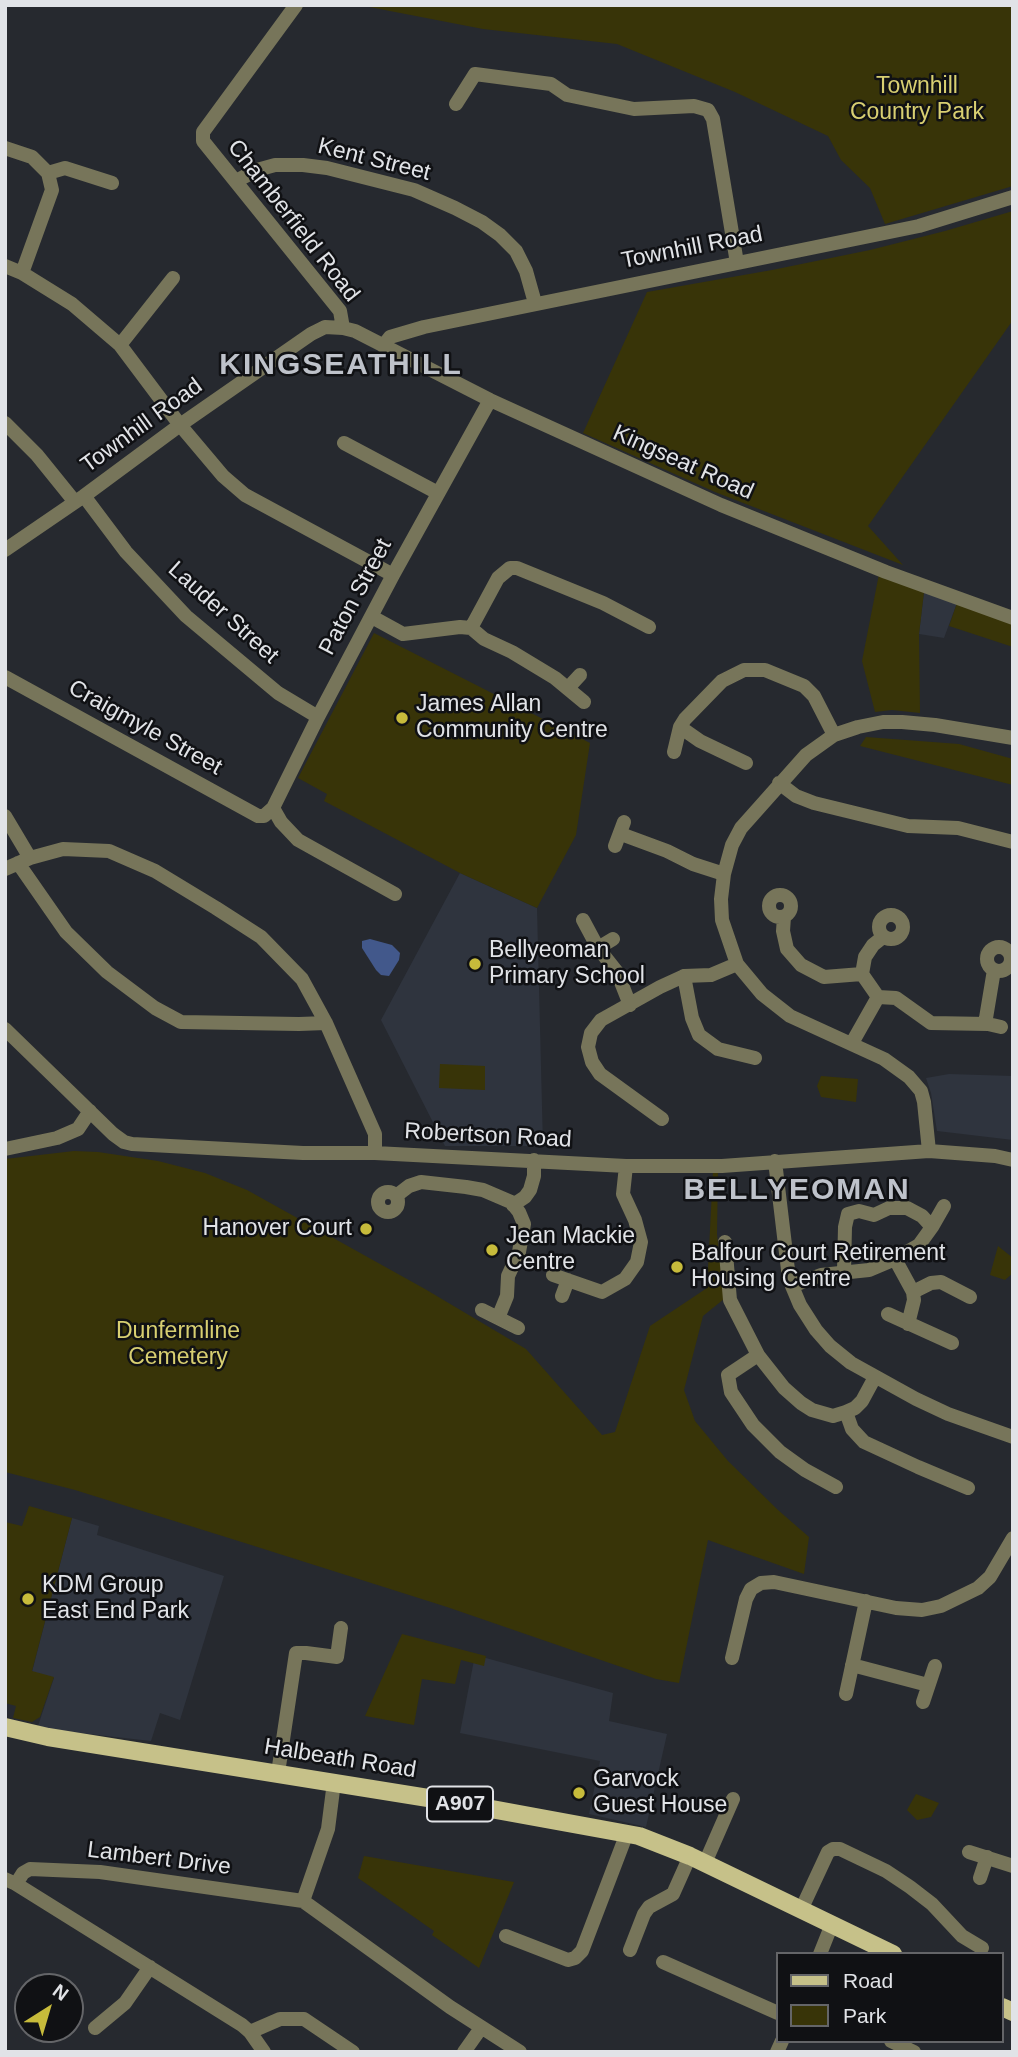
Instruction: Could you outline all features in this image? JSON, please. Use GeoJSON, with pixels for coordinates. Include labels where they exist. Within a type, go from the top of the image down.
{"type":"FeatureCollection","features":[{"type":"Feature","properties":{"kind":"main road","name":"Halbeath Road"},"geometry":{"type":"LineString","coordinates":[[5,1727],[48,1737],[278,1773],[627,1833],[698,1859],[889,1952]]}},
{"type":"Feature","properties":{"kind":"street","name":"Chamberfield Road"},"geometry":{"type":"LineString","coordinates":[[296,5],[203,132],[203,141],[340,311],[343,328]]}},
{"type":"Feature","properties":{"kind":"street"},"geometry":{"type":"LineString","coordinates":[[456,104],[475,74],[551,84],[567,95],[634,108],[694,106],[708,110],[713,119],[737,263]]}},
{"type":"Feature","properties":{"kind":"street"},"geometry":{"type":"LineString","coordinates":[[5,148],[32,157],[48,173],[52,190],[22,273]]}},
{"type":"Feature","properties":{"kind":"street","name":"Kent Street"},"geometry":{"type":"LineString","coordinates":[[236,181],[257,170],[275,165],[303,165],[327,168],[414,190],[464,213],[500,235],[516,251],[526,271],[535,303]]}},
{"type":"Feature","properties":{"kind":"street"},"geometry":{"type":"LineString","coordinates":[[48,173],[65,168],[112,183]]}},
{"type":"Feature","properties":{"kind":"street","name":"Townhill Road"},"geometry":{"type":"LineString","coordinates":[[383,346],[390,337],[399,334],[535,303],[919,226],[1013,197]]}},
{"type":"Feature","properties":{"kind":"street"},"geometry":{"type":"LineString","coordinates":[[5,266],[22,273],[72,304],[120,345],[180,425],[223,476],[245,495],[393,575]]}},
{"type":"Feature","properties":{"kind":"street"},"geometry":{"type":"LineString","coordinates":[[120,345],[173,278]]}},
{"type":"Feature","properties":{"kind":"street","name":"Townhill Road"},"geometry":{"type":"LineString","coordinates":[[5,550],[311,334],[325,327],[343,328]]}},
{"type":"Feature","properties":{"kind":"street","name":"Kingseat Road"},"geometry":{"type":"LineString","coordinates":[[343,328],[355,331],[490,400],[721,505],[886,572],[1013,618]]}},
{"type":"Feature","properties":{"kind":"street","name":"Paton Street"},"geometry":{"type":"LineString","coordinates":[[269,812],[393,575],[490,400]]}},
{"type":"Feature","properties":{"kind":"street","name":"Lauder Street"},"geometry":{"type":"LineString","coordinates":[[5,422],[80,499],[186,616],[278,693],[318,717]]}},
{"type":"Feature","properties":{"kind":"street"},"geometry":{"type":"LineString","coordinates":[[344,443],[438,494]]}},
{"type":"Feature","properties":{"kind":"street"},"geometry":{"type":"LineString","coordinates":[[471,628],[498,578],[510,568],[517,568],[603,603],[649,627]]}},
{"type":"Feature","properties":{"kind":"street"},"geometry":{"type":"LineString","coordinates":[[372,617],[403,634],[471,628],[484,639],[533,664],[584,702]]}},
{"type":"Feature","properties":{"kind":"street"},"geometry":{"type":"LineString","coordinates":[[622,631],[630,617]]}},
{"type":"Feature","properties":{"kind":"street"},"geometry":{"type":"LineString","coordinates":[[674,752],[680,727],[685,719],[722,681],[744,670],[757,669],[804,686],[814,696],[834,735]]}},
{"type":"Feature","properties":{"kind":"street"},"geometry":{"type":"LineString","coordinates":[[568,688],[580,675]]}},
{"type":"Feature","properties":{"kind":"street","name":"Craigmyle Street"},"geometry":{"type":"LineString","coordinates":[[5,677],[258,816],[269,812]]}},
{"type":"Feature","properties":{"kind":"street"},"geometry":{"type":"LineString","coordinates":[[929,1150],[921,1091],[909,1077],[852,1043],[790,1016],[761,994],[737,964],[722,920],[724,874],[732,845],[741,828],[806,754],[834,735],[874,723],[902,722],[1013,738]]}},
{"type":"Feature","properties":{"kind":"street"},"geometry":{"type":"LineString","coordinates":[[680,727],[700,741],[746,763]]}},
{"type":"Feature","properties":{"kind":"street"},"geometry":{"type":"LineString","coordinates":[[779,783],[796,796],[814,803],[908,826],[958,828],[1013,842]]}},
{"type":"Feature","properties":{"kind":"street"},"geometry":{"type":"LineString","coordinates":[[269,812],[298,840],[395,894]]}},
{"type":"Feature","properties":{"kind":"street"},"geometry":{"type":"LineString","coordinates":[[5,816],[18,863],[66,932],[107,972],[155,1008],[181,1022],[326,1023]]}},
{"type":"Feature","properties":{"kind":"street"},"geometry":{"type":"LineString","coordinates":[[620,834],[667,851],[692,864],[724,874]]}},
{"type":"Feature","properties":{"kind":"street"},"geometry":{"type":"LineString","coordinates":[[18,863],[63,849],[109,851],[155,871],[261,937],[302,979],[326,1023],[374,1134],[375,1153]]}},
{"type":"Feature","properties":{"kind":"street"},"geometry":{"type":"LineString","coordinates":[[784,917],[783,931],[787,949],[801,965],[824,977],[862,974]]}},
{"type":"Feature","properties":{"kind":"street"},"geometry":{"type":"LineString","coordinates":[[583,920],[597,948],[617,972],[630,1005]]}},
{"type":"Feature","properties":{"kind":"street"},"geometry":{"type":"LineString","coordinates":[[878,997],[862,974],[865,957],[883,937]]}},
{"type":"Feature","properties":{"kind":"street"},"geometry":{"type":"LineString","coordinates":[[597,948],[613,939]]}},
{"type":"Feature","properties":{"kind":"street"},"geometry":{"type":"LineString","coordinates":[[662,1119],[600,1074],[592,1062],[589,1047],[591,1033],[601,1020],[660,987],[684,976],[711,975],[737,964]]}},
{"type":"Feature","properties":{"kind":"street"},"geometry":{"type":"LineString","coordinates":[[985,1024],[994,970]]}},
{"type":"Feature","properties":{"kind":"street"},"geometry":{"type":"LineString","coordinates":[[684,976],[692,1018],[699,1035],[718,1049],[755,1058]]}},
{"type":"Feature","properties":{"kind":"street"},"geometry":{"type":"LineString","coordinates":[[852,1043],[878,997]]}},
{"type":"Feature","properties":{"kind":"street"},"geometry":{"type":"LineString","coordinates":[[878,997],[896,998],[932,1023],[1001,1027]]}},
{"type":"Feature","properties":{"kind":"street","name":"Robertson Road"},"geometry":{"type":"LineString","coordinates":[[5,1028],[113,1134],[132,1144],[626,1166],[722,1166],[929,1150],[1013,1160]]}},
{"type":"Feature","properties":{"kind":"street"},"geometry":{"type":"LineString","coordinates":[[5,1149],[57,1138],[78,1129],[90,1111]]}},
{"type":"Feature","properties":{"kind":"street"},"geometry":{"type":"LineString","coordinates":[[513,1205],[530,1190],[534,1176],[534,1160]]}},
{"type":"Feature","properties":{"kind":"street"},"geometry":{"type":"LineString","coordinates":[[775,1161],[788,1270],[800,1305],[816,1330],[851,1363],[875,1377],[947,1414],[1013,1437]]}},
{"type":"Feature","properties":{"kind":"street"},"geometry":{"type":"LineString","coordinates":[[553,1275],[602,1292],[625,1279],[637,1262],[641,1242],[635,1220],[623,1194],[626,1166]]}},
{"type":"Feature","properties":{"kind":"street"},"geometry":{"type":"LineString","coordinates":[[396,1196],[409,1186],[421,1182],[483,1190],[513,1205],[519,1212],[524,1223],[519,1252],[508,1276],[506,1296],[498,1318]]}},
{"type":"Feature","properties":{"kind":"street"},"geometry":{"type":"LineString","coordinates":[[792,1286],[821,1275],[869,1270],[895,1259],[919,1245],[944,1206]]}},
{"type":"Feature","properties":{"kind":"street"},"geometry":{"type":"LineString","coordinates":[[844,1271],[848,1214],[859,1212],[874,1215],[889,1208],[907,1208],[922,1216],[932,1227]]}},
{"type":"Feature","properties":{"kind":"street"},"geometry":{"type":"LineString","coordinates":[[725,1242],[730,1300],[758,1355],[784,1388],[812,1410],[832,1416],[855,1408],[875,1377]]}},
{"type":"Feature","properties":{"kind":"street"},"geometry":{"type":"LineString","coordinates":[[895,1259],[914,1300],[908,1324]]}},
{"type":"Feature","properties":{"kind":"street"},"geometry":{"type":"LineString","coordinates":[[562,1296],[568,1280]]}},
{"type":"Feature","properties":{"kind":"street"},"geometry":{"type":"LineString","coordinates":[[912,1292],[930,1283],[941,1282],[970,1297]]}},
{"type":"Feature","properties":{"kind":"street"},"geometry":{"type":"LineString","coordinates":[[482,1310],[518,1328]]}},
{"type":"Feature","properties":{"kind":"street"},"geometry":{"type":"LineString","coordinates":[[888,1314],[952,1343]]}},
{"type":"Feature","properties":{"kind":"street"},"geometry":{"type":"LineString","coordinates":[[758,1355],[729,1375],[731,1392],[754,1425],[780,1452],[804,1470],[836,1487]]}},
{"type":"Feature","properties":{"kind":"street"},"geometry":{"type":"LineString","coordinates":[[846,1412],[852,1429],[864,1442],[968,1488]]}},
{"type":"Feature","properties":{"kind":"street"},"geometry":{"type":"LineString","coordinates":[[733,1658],[746,1599],[751,1589],[761,1583],[774,1582],[896,1608],[922,1610],[941,1606],[978,1588],[1008,1558],[1013,1538]]}},
{"type":"Feature","properties":{"kind":"street"},"geometry":{"type":"LineString","coordinates":[[846,1694],[866,1601]]}},
{"type":"Feature","properties":{"kind":"street"},"geometry":{"type":"LineString","coordinates":[[278,1773],[296,1653],[337,1657],[341,1628]]}},
{"type":"Feature","properties":{"kind":"street"},"geometry":{"type":"LineString","coordinates":[[852,1665],[928,1685]]}},
{"type":"Feature","properties":{"kind":"street"},"geometry":{"type":"LineString","coordinates":[[923,1702],[935,1666]]}},
{"type":"Feature","properties":{"kind":"street"},"geometry":{"type":"LineString","coordinates":[[303,1902],[328,1829],[334,1783]]}},
{"type":"Feature","properties":{"kind":"street"},"geometry":{"type":"LineString","coordinates":[[630,1950],[644,1914],[649,1907],[673,1894],[698,1859],[733,1799]]}},
{"type":"Feature","properties":{"kind":"street"},"geometry":{"type":"LineString","coordinates":[[506,1936],[568,1960],[575,1958],[582,1951],[627,1833]]}},
{"type":"Feature","properties":{"kind":"street"},"geometry":{"type":"LineString","coordinates":[[801,1910],[828,1852],[840,1849],[910,1886],[932,1904],[962,1936],[982,1948]]}},
{"type":"Feature","properties":{"kind":"street"},"geometry":{"type":"LineString","coordinates":[[969,1852],[1013,1866]]}},
{"type":"Feature","properties":{"kind":"street"},"geometry":{"type":"LineString","coordinates":[[980,1878],[987,1857]]}},
{"type":"Feature","properties":{"kind":"street","name":"Lambert Drive"},"geometry":{"type":"LineString","coordinates":[[11,1882],[30,1869],[100,1872],[303,1902],[481,2028],[520,2052]]}},
{"type":"Feature","properties":{"kind":"street"},"geometry":{"type":"LineString","coordinates":[[11,1882],[242,2025],[264,2052]]}},
{"type":"Feature","properties":{"kind":"street"},"geometry":{"type":"LineString","coordinates":[[821,1952],[832,1924]]}},
{"type":"Feature","properties":{"kind":"street"},"geometry":{"type":"LineString","coordinates":[[663,1962],[776,2013]]}},
{"type":"Feature","properties":{"kind":"street"},"geometry":{"type":"LineString","coordinates":[[95,2028],[125,2003],[150,1967]]}},
{"type":"Feature","properties":{"kind":"street"},"geometry":{"type":"LineString","coordinates":[[250,2032],[280,2020],[304,2019],[353,2052]]}},
{"type":"Feature","properties":{"kind":"street"},"geometry":{"type":"LineString","coordinates":[[464,2052],[481,2028]]}},
{"type":"Feature","properties":{"kind":"street"},"geometry":{"type":"LineString","coordinates":[[895,2043],[914,2052]]}},
{"type":"Feature","properties":{"kind":"shaded area"},"geometry":{"type":"Polygon","coordinates":[[[924,592],[957,603],[944,638],[919,634],[924,592]]]}},
{"type":"Feature","properties":{"kind":"shaded area","name":"Bellyeoman Primary School"},"geometry":{"type":"Polygon","coordinates":[[[460,873],[537,908],[543,1146],[445,1146],[381,1020],[460,873]]]}},
{"type":"Feature","properties":{"kind":"shaded area"},"geometry":{"type":"Polygon","coordinates":[[[949,1074],[1013,1076],[1013,1140],[937,1131],[926,1078],[949,1074]]]}},
{"type":"Feature","properties":{"kind":"shaded area"},"geometry":{"type":"Polygon","coordinates":[[[72,1518],[99,1526],[97,1535],[224,1576],[180,1720],[160,1713],[151,1741],[38,1726],[54,1678],[32,1672],[72,1518]]]}},
{"type":"Feature","properties":{"kind":"shaded area"},"geometry":{"type":"Polygon","coordinates":[[[475,1655],[613,1693],[609,1721],[667,1734],[646,1827],[589,1814],[600,1761],[460,1733],[475,1655]]]}},
{"type":"Feature","properties":{"kind":"green space","name":"Townhill Country Park"},"geometry":{"type":"Polygon","coordinates":[[[359,5],[1013,5],[1013,186],[885,224],[870,188],[841,160],[828,136],[735,92],[617,44],[483,29],[359,5]]]}},
{"type":"Feature","properties":{"kind":"green space"},"geometry":{"type":"Polygon","coordinates":[[[1013,211],[1013,320],[868,526],[903,565],[715,492],[583,433],[647,292],[870,250],[1013,211]]]}},
{"type":"Feature","properties":{"kind":"green space"},"geometry":{"type":"Polygon","coordinates":[[[879,574],[924,592],[919,634],[920,713],[892,710],[875,712],[862,661],[879,574]]]}},
{"type":"Feature","properties":{"kind":"green space"},"geometry":{"type":"Polygon","coordinates":[[[957,603],[1013,623],[1013,647],[949,626],[957,603]]]}},
{"type":"Feature","properties":{"kind":"green space"},"geometry":{"type":"Polygon","coordinates":[[[374,633],[590,743],[576,835],[537,908],[460,873],[324,801],[327,794],[298,778],[374,633]]]}},
{"type":"Feature","properties":{"kind":"green space"},"geometry":{"type":"Polygon","coordinates":[[[866,737],[959,744],[1013,759],[1013,785],[860,746],[866,737]]]}},
{"type":"Feature","properties":{"kind":"green space"},"geometry":{"type":"Polygon","coordinates":[[[440,1064],[485,1066],[485,1090],[439,1088],[440,1064]]]}},
{"type":"Feature","properties":{"kind":"green space"},"geometry":{"type":"Polygon","coordinates":[[[821,1076],[858,1079],[856,1102],[821,1097],[817,1086],[821,1076]]]}},
{"type":"Feature","properties":{"kind":"green space","name":"Dunfermline Cemetery"},"geometry":{"type":"Polygon","coordinates":[[[74,1151],[158,1161],[205,1173],[247,1190],[425,1289],[526,1349],[602,1435],[615,1432],[650,1326],[707,1288],[713,1171],[718,1171],[717,1234],[724,1299],[703,1316],[684,1390],[695,1421],[728,1461],[809,1537],[804,1574],[708,1540],[679,1683],[656,1679],[447,1607],[248,1544],[75,1490],[5,1472],[5,1159],[74,1151]]]}},
{"type":"Feature","properties":{"kind":"green space"},"geometry":{"type":"Polygon","coordinates":[[[998,1246],[1013,1258],[1013,1273],[1005,1280],[990,1275],[998,1246]]]}},
{"type":"Feature","properties":{"kind":"green space","name":"KDM Group East End Park"},"geometry":{"type":"Polygon","coordinates":[[[29,1506],[72,1518],[32,1671],[54,1677],[40,1717],[32,1722],[13,1718],[16,1706],[5,1703],[5,1522],[22,1526],[29,1506]]]}},
{"type":"Feature","properties":{"kind":"green space"},"geometry":{"type":"Polygon","coordinates":[[[402,1634],[486,1656],[484,1666],[461,1660],[455,1684],[422,1679],[414,1725],[365,1716],[402,1634]]]}},
{"type":"Feature","properties":{"kind":"green space"},"geometry":{"type":"Polygon","coordinates":[[[916,1794],[939,1803],[931,1817],[917,1820],[907,1810],[916,1794]]]}},
{"type":"Feature","properties":{"kind":"green space"},"geometry":{"type":"Polygon","coordinates":[[[364,1856],[514,1882],[479,1968],[432,1935],[434,1931],[358,1878],[364,1856]]]}},
{"type":"Feature","properties":{"kind":"water"},"geometry":{"type":"Polygon","coordinates":[[[370,939],[392,945],[400,953],[399,960],[389,976],[381,975],[376,970],[362,948],[362,941],[370,939]]]}},
{"type":"Feature","properties":{"kind":"place","name":"James Allan Community Centre"},"geometry":{"type":"Point","coordinates":[402,718]}},
{"type":"Feature","properties":{"kind":"place","name":"Bellyeoman Primary School"},"geometry":{"type":"Point","coordinates":[475,964]}},
{"type":"Feature","properties":{"kind":"place","name":"Hanover Court"},"geometry":{"type":"Point","coordinates":[366,1229]}},
{"type":"Feature","properties":{"kind":"place","name":"Jean Mackie Centre"},"geometry":{"type":"Point","coordinates":[492,1250]}},
{"type":"Feature","properties":{"kind":"place","name":"Balfour Court Retirement Housing Centre"},"geometry":{"type":"Point","coordinates":[677,1267]}},
{"type":"Feature","properties":{"kind":"place","name":"KDM Group East End Park"},"geometry":{"type":"Point","coordinates":[28,1599]}},
{"type":"Feature","properties":{"kind":"place","name":"Garvock Guest House"},"geometry":{"type":"Point","coordinates":[579,1793]}},
{"type":"Feature","properties":{"kind":"district","name":"KINGSEATHILL"},"geometry":{"type":"Point","coordinates":[341,366]}},
{"type":"Feature","properties":{"kind":"district","name":"BELLYEOMAN"},"geometry":{"type":"Point","coordinates":[797,1191]}}]}
